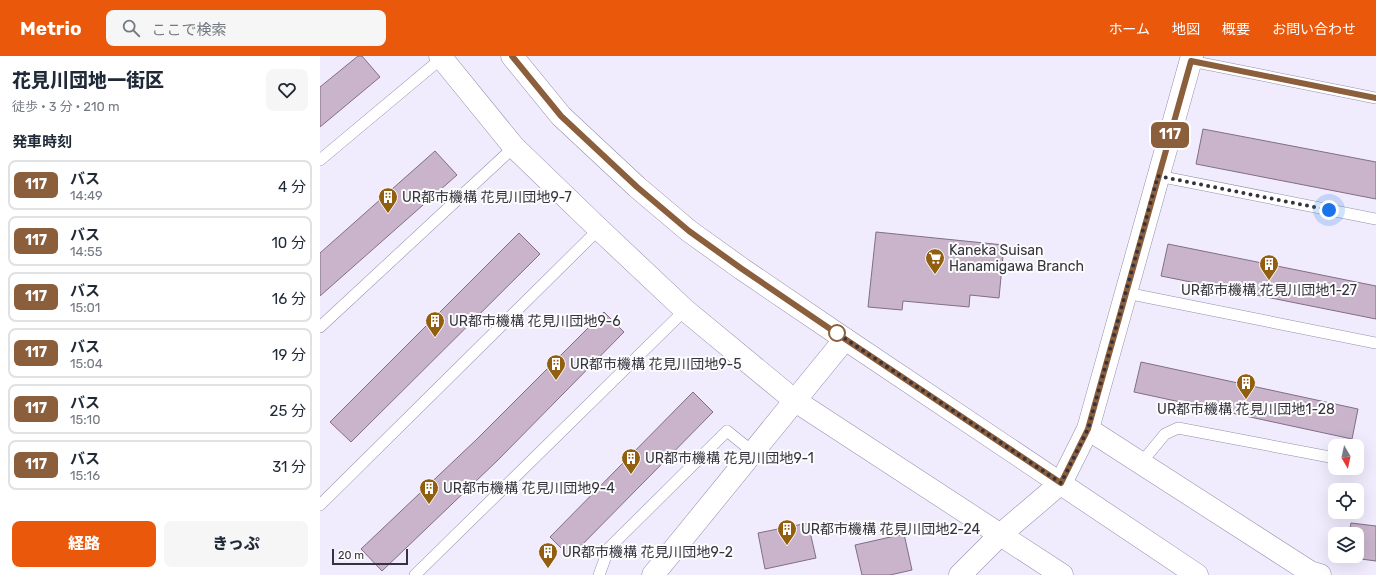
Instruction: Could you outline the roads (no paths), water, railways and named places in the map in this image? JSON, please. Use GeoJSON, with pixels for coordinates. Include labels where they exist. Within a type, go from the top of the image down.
{"type":"FeatureCollection","features":[{"type":"Feature","properties":{"kind":"street"},"geometry":{"type":"LineString","coordinates":[[512,56],[561,116],[637,187],[706,243],[845,339],[1197,575]]}},
{"type":"Feature","properties":{"kind":"street"},"geometry":{"type":"LineString","coordinates":[[441,57],[514,146],[684,310],[794,400],[1062,575]]}},
{"type":"Feature","properties":{"kind":"street"},"geometry":{"type":"LineString","coordinates":[[960,575],[1000,535],[1061,483],[1088,429],[1191,58]]}},
{"type":"Feature","properties":{"kind":"street"},"geometry":{"type":"LineString","coordinates":[[653,575],[845,339]]}},
{"type":"Feature","properties":{"kind":"street"},"geometry":{"type":"LineString","coordinates":[[1088,429],[1310,572],[1320,575]]}},
{"type":"Feature","properties":{"kind":"lane"},"geometry":{"type":"LineString","coordinates":[[320,160],[441,57]]}},
{"type":"Feature","properties":{"kind":"lane"},"geometry":{"type":"LineString","coordinates":[[1191,58],[1376,98]]}},
{"type":"Feature","properties":{"kind":"lane"},"geometry":{"type":"LineString","coordinates":[[320,327],[514,146]]}},
{"type":"Feature","properties":{"kind":"lane"},"geometry":{"type":"LineString","coordinates":[[1158,176],[1376,219]]}},
{"type":"Feature","properties":{"kind":"lane"},"geometry":{"type":"LineString","coordinates":[[320,505],[599,229]]}},
{"type":"Feature","properties":{"kind":"lane"},"geometry":{"type":"LineString","coordinates":[[1126,293],[1376,343]]}},
{"type":"Feature","properties":{"kind":"lane"},"geometry":{"type":"LineString","coordinates":[[415,575],[684,310]]}},
{"type":"Feature","properties":{"kind":"lane"},"geometry":{"type":"LineString","coordinates":[[1140,463],[1165,434],[1178,428],[1328,457]]}},
{"type":"Feature","properties":{"kind":"lane"},"geometry":{"type":"LineString","coordinates":[[599,575],[609,548],[727,431],[753,452]]}},
{"type":"Feature","properties":{"kind":"place","name":"UR都市機構 花見川団地9-7"},"geometry":{"type":"Point","coordinates":[388,214]}},
{"type":"Feature","properties":{"kind":"place","name":"Kaneka Suisan Hanamigawa Branch"},"geometry":{"type":"Point","coordinates":[935,275]}},
{"type":"Feature","properties":{"kind":"place","name":"UR都市機構 花見川団地1-27"},"geometry":{"type":"Point","coordinates":[1269,281]}},
{"type":"Feature","properties":{"kind":"place","name":"UR都市機構 花見川団地9-6"},"geometry":{"type":"Point","coordinates":[435,338]}},
{"type":"Feature","properties":{"kind":"place","name":"UR都市機構 花見川団地9-5"},"geometry":{"type":"Point","coordinates":[556,381]}},
{"type":"Feature","properties":{"kind":"place","name":"UR都市機構 花見川団地1-28"},"geometry":{"type":"Point","coordinates":[1246,400]}},
{"type":"Feature","properties":{"kind":"place","name":"UR都市機構 花見川団地9-1"},"geometry":{"type":"Point","coordinates":[631,475]}},
{"type":"Feature","properties":{"kind":"place","name":"UR都市機構 花見川団地9-4"},"geometry":{"type":"Point","coordinates":[429,505]}},
{"type":"Feature","properties":{"kind":"place","name":"UR都市機構 花見川団地2-24"},"geometry":{"type":"Point","coordinates":[787,546]}},
{"type":"Feature","properties":{"kind":"place","name":"UR都市機構 花見川団地9-2"},"geometry":{"type":"Point","coordinates":[548,569]}}]}
